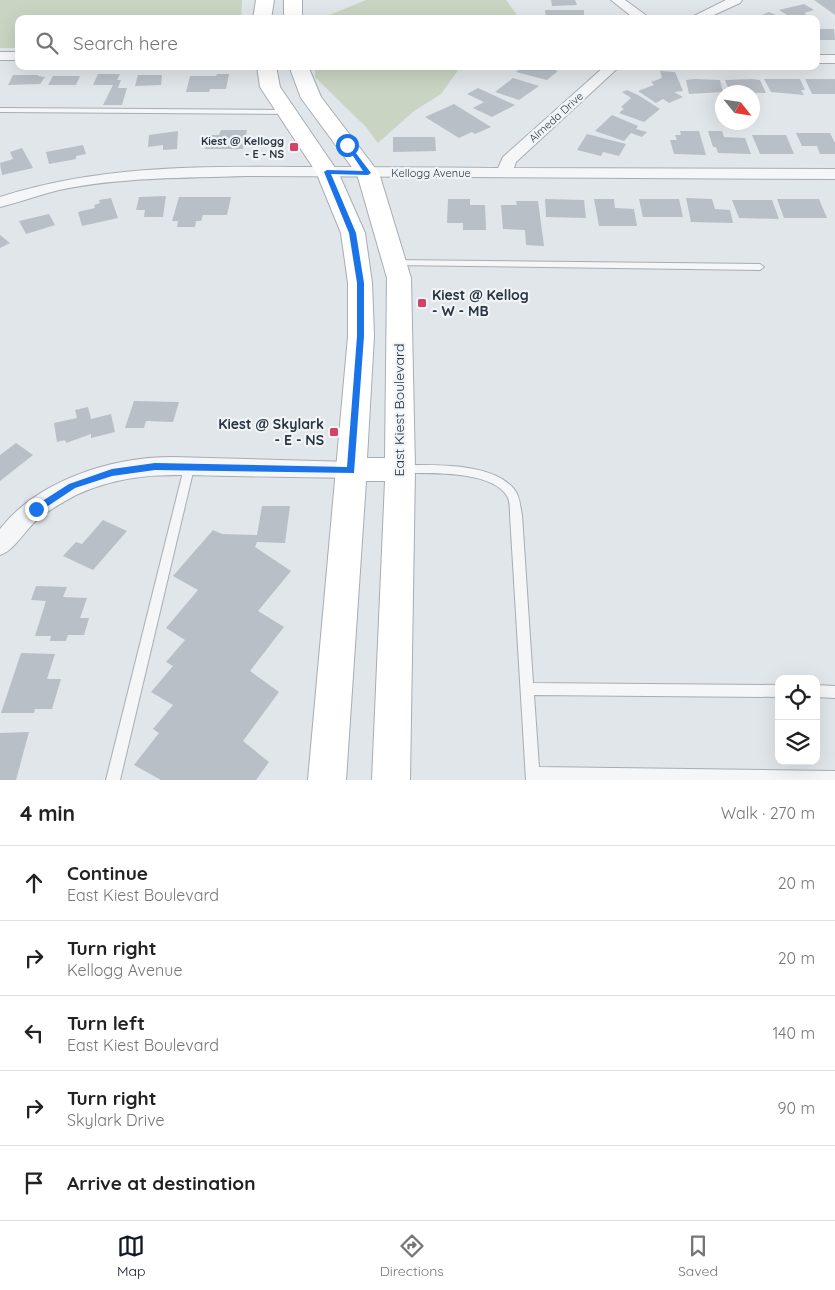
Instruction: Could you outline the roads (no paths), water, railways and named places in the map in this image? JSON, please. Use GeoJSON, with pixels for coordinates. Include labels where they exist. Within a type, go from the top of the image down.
{"type":"FeatureCollection","features":[{"type":"Feature","properties":{"kind":"main road"},"geometry":{"type":"LineString","coordinates":[[263,15],[265,0]]}},
{"type":"Feature","properties":{"kind":"main road"},"geometry":{"type":"LineString","coordinates":[[293,0],[293,15]]}},
{"type":"Feature","properties":{"kind":"main road"},"geometry":{"type":"LineString","coordinates":[[267,70],[270,87],[327,172],[352,233],[360,283],[361,336],[327,780]]}},
{"type":"Feature","properties":{"kind":"main road","name":"East Kiest Boulevard"},"geometry":{"type":"LineString","coordinates":[[300,70],[311,98],[368,173],[399,278],[400,469],[391,780]]}},
{"type":"Feature","properties":{"kind":"main road"},"geometry":{"type":"LineString","coordinates":[[351,470],[400,469]]}},
{"type":"Feature","properties":{"kind":"street"},"geometry":{"type":"LineString","coordinates":[[617,0],[639,15]]}},
{"type":"Feature","properties":{"kind":"street"},"geometry":{"type":"LineString","coordinates":[[703,15],[736,0]]}},
{"type":"Feature","properties":{"kind":"street"},"geometry":{"type":"LineString","coordinates":[[0,56],[15,56]]}},
{"type":"Feature","properties":{"kind":"street"},"geometry":{"type":"LineString","coordinates":[[820,58],[835,59]]}},
{"type":"Feature","properties":{"kind":"street","name":"Almeda Drive"},"geometry":{"type":"LineString","coordinates":[[504,172],[509,160],[609,70]]}},
{"type":"Feature","properties":{"kind":"street","name":"Kellogg Avenue"},"geometry":{"type":"LineString","coordinates":[[0,202],[55,186],[96,178],[151,174],[246,171],[835,174]]}},
{"type":"Feature","properties":{"kind":"street"},"geometry":{"type":"LineString","coordinates":[[0,546],[6,536],[36,509],[72,486],[112,473],[155,466],[351,470]]}},
{"type":"Feature","properties":{"kind":"lane"},"geometry":{"type":"LineString","coordinates":[[0,110],[286,112]]}},
{"type":"Feature","properties":{"kind":"lane"},"geometry":{"type":"LineString","coordinates":[[395,263],[760,267]]}},
{"type":"Feature","properties":{"kind":"lane"},"geometry":{"type":"LineString","coordinates":[[113,780],[189,468]]}},
{"type":"Feature","properties":{"kind":"lane"},"geometry":{"type":"LineString","coordinates":[[400,469],[472,472],[497,480],[511,493],[516,515],[533,777],[835,778]]}},
{"type":"Feature","properties":{"kind":"lane"},"geometry":{"type":"LineString","coordinates":[[528,689],[775,691]]}},
{"type":"Feature","properties":{"kind":"lane"},"geometry":{"type":"LineString","coordinates":[[820,691],[835,692]]}},
{"type":"Feature","properties":{"kind":"place","name":"Kiest @ Kellogg - E - NS"},"geometry":{"type":"Point","coordinates":[294,147]}},
{"type":"Feature","properties":{"kind":"place","name":"Kiest @ Kellog - W - MB"},"geometry":{"type":"Point","coordinates":[422,303]}},
{"type":"Feature","properties":{"kind":"place","name":"Kiest @ Skylark - E - NS"},"geometry":{"type":"Point","coordinates":[334,432]}}]}
